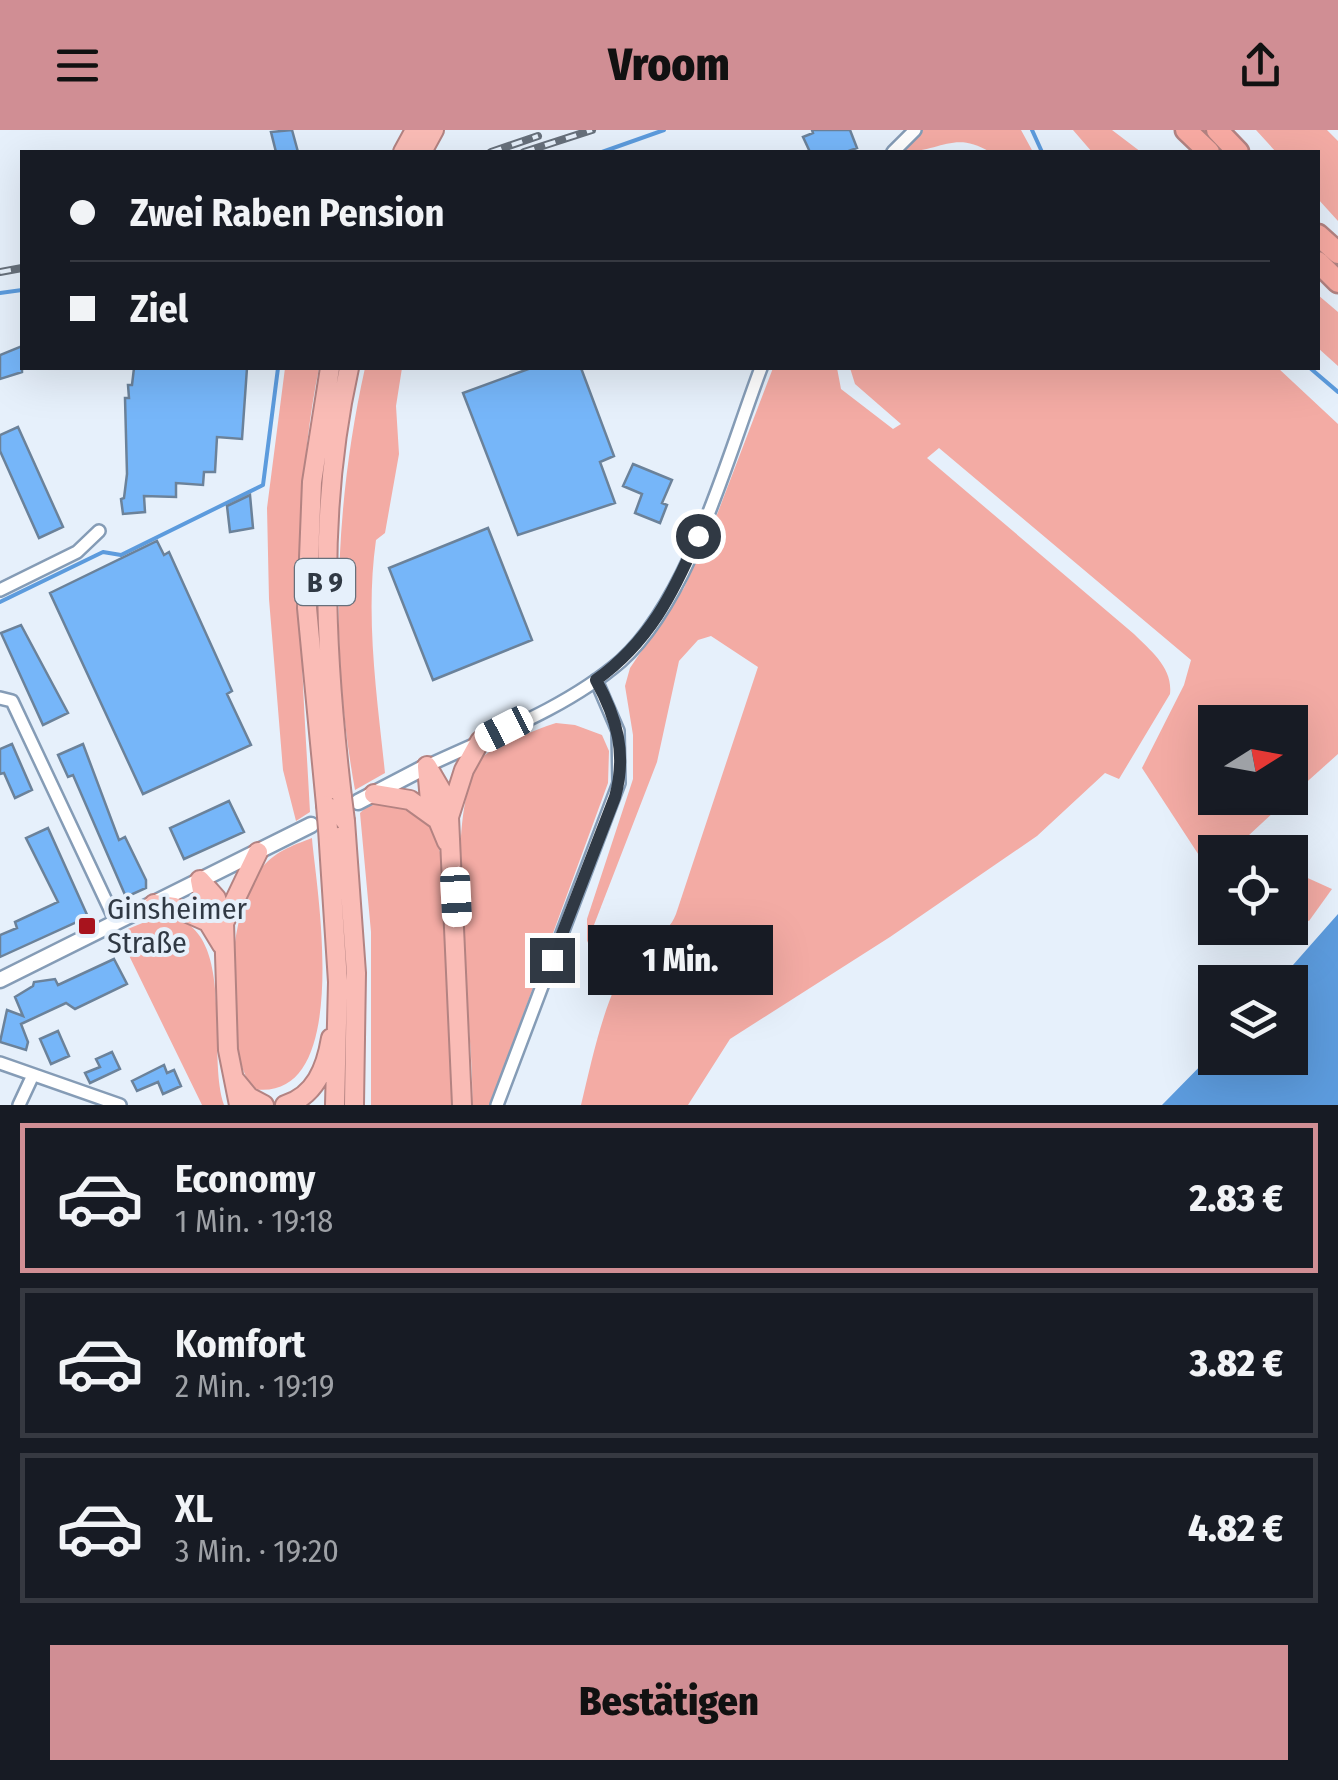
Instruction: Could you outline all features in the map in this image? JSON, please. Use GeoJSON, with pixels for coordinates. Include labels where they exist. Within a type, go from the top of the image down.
{"type":"FeatureCollection","features":[{"type":"Feature","properties":{"kind":"highway"},"geometry":{"type":"LineString","coordinates":[[1186,130],[1207,150]]}},
{"type":"Feature","properties":{"kind":"highway"},"geometry":{"type":"LineString","coordinates":[[1217,130],[1236,150]]}},
{"type":"Feature","properties":{"kind":"highway"},"geometry":{"type":"LineString","coordinates":[[1320,264],[1338,282]]}},
{"type":"Feature","properties":{"kind":"highway","name":"B 9"},"geometry":{"type":"LineString","coordinates":[[330,370],[312,482],[308,591],[350,799]]}},
{"type":"Feature","properties":{"kind":"highway","name":"B 9"},"geometry":{"type":"LineString","coordinates":[[335,1105],[338,998],[328,825],[350,799],[328,660],[325,560],[333,450],[348,370]]}},
{"type":"Feature","properties":{"kind":"highway"},"geometry":{"type":"LineString","coordinates":[[442,818],[480,741]]}},
{"type":"Feature","properties":{"kind":"highway"},"geometry":{"type":"LineString","coordinates":[[427,766],[427,786],[450,848],[462,1105]]}},
{"type":"Feature","properties":{"kind":"highway"},"geometry":{"type":"LineString","coordinates":[[350,799],[410,800],[442,818]]}},
{"type":"Feature","properties":{"kind":"highway","name":"B 9"},"geometry":{"type":"LineString","coordinates":[[328,825],[353,914],[358,1105]]}},
{"type":"Feature","properties":{"kind":"highway"},"geometry":{"type":"LineString","coordinates":[[216,923],[258,852]]}},
{"type":"Feature","properties":{"kind":"highway"},"geometry":{"type":"LineString","coordinates":[[200,880],[216,898],[238,1105]]}},
{"type":"Feature","properties":{"kind":"highway"},"geometry":{"type":"LineString","coordinates":[[154,904],[216,923]]}},
{"type":"Feature","properties":{"kind":"highway"},"geometry":{"type":"LineString","coordinates":[[285,1105],[304,1098],[317,1082],[330,1049],[338,998]]}},
{"type":"Feature","properties":{"kind":"highway"},"geometry":{"type":"LineString","coordinates":[[232,1074],[241,1090],[264,1105]]}},
{"type":"Feature","properties":{"kind":"street"},"geometry":{"type":"LineString","coordinates":[[895,150],[915,130]]}},
{"type":"Feature","properties":{"kind":"street"},"geometry":{"type":"LineString","coordinates":[[350,799],[480,741],[596,680],[644,638],[673,593],[760,370]]}},
{"type":"Feature","properties":{"kind":"street"},"geometry":{"type":"LineString","coordinates":[[0,590],[77,552],[99,531]]}},
{"type":"Feature","properties":{"kind":"street"},"geometry":{"type":"LineString","coordinates":[[497,1105],[619,783],[616,721],[596,680]]}},
{"type":"Feature","properties":{"kind":"street"},"geometry":{"type":"LineString","coordinates":[[4,698],[116,922]]}},
{"type":"Feature","properties":{"kind":"street"},"geometry":{"type":"LineString","coordinates":[[0,980],[258,852],[328,825]]}},
{"type":"Feature","properties":{"kind":"street"},"geometry":{"type":"LineString","coordinates":[[0,1063],[120,1105]]}},
{"type":"Feature","properties":{"kind":"street"},"geometry":{"type":"LineString","coordinates":[[20,1105],[33,1075]]}},
{"type":"Feature","properties":{"kind":"shaded area"},"geometry":{"type":"Polygon","coordinates":[[[922,130],[1021,130],[1032,150],[986,150],[957,142],[903,150],[922,130]]]}},
{"type":"Feature","properties":{"kind":"shaded area"},"geometry":{"type":"Polygon","coordinates":[[[1073,130],[1112,130],[1138,150],[1090,150],[1073,130]]]}},
{"type":"Feature","properties":{"kind":"shaded area"},"geometry":{"type":"Polygon","coordinates":[[[1256,130],[1327,130],[1338,141],[1338,221],[1320,201],[1320,150],[1274,150],[1256,130]]]}},
{"type":"Feature","properties":{"kind":"shaded area"},"geometry":{"type":"Polygon","coordinates":[[[1320,297],[1338,312],[1338,366],[1320,350],[1320,297]]]}},
{"type":"Feature","properties":{"kind":"shaded area"},"geometry":{"type":"Polygon","coordinates":[[[285,370],[319,370],[301,534],[301,645],[310,812],[296,821],[283,770],[269,599],[267,508],[285,370]]]}},
{"type":"Feature","properties":{"kind":"shaded area"},"geometry":{"type":"Polygon","coordinates":[[[365,370],[402,370],[396,406],[399,454],[385,533],[376,540],[373,569],[373,656],[385,773],[355,790],[342,685],[339,579],[355,420],[365,370]]]}},
{"type":"Feature","properties":{"kind":"shaded area"},"geometry":{"type":"Polygon","coordinates":[[[772,370],[837,370],[841,389],[893,429],[901,424],[855,384],[851,370],[1280,370],[1338,424],[1338,754],[1308,781],[1308,705],[1198,705],[1198,815],[1271,815],[1249,835],[1198,835],[1198,854],[1142,768],[1184,685],[1191,660],[939,448],[927,458],[1154,654],[1168,676],[1170,694],[1119,779],[1105,773],[1037,836],[890,937],[730,1039],[688,1105],[581,1105],[600,1028],[622,972],[637,949],[667,929],[676,914],[758,667],[711,636],[698,640],[679,661],[657,762],[587,943],[587,919],[633,779],[633,735],[625,686],[630,668],[684,588],[718,512],[772,370]]]}},
{"type":"Feature","properties":{"kind":"shaded area"},"geometry":{"type":"Polygon","coordinates":[[[556,723],[602,735],[609,751],[608,783],[490,1105],[472,1105],[460,871],[469,785],[488,753],[556,723]]]}},
{"type":"Feature","properties":{"kind":"shaded area"},"geometry":{"type":"Polygon","coordinates":[[[386,803],[421,817],[435,836],[441,855],[452,967],[453,1105],[371,1105],[371,932],[360,813],[367,806],[386,803]]]}},
{"type":"Feature","properties":{"kind":"shaded area"},"geometry":{"type":"Polygon","coordinates":[[[312,838],[322,938],[318,1026],[306,1062],[285,1084],[253,1089],[243,1068],[232,1012],[234,947],[240,916],[249,890],[265,864],[283,850],[312,838]]]}},
{"type":"Feature","properties":{"kind":"shaded area"},"geometry":{"type":"Polygon","coordinates":[[[1308,878],[1332,889],[1308,921],[1308,878]]]}},
{"type":"Feature","properties":{"kind":"shaded area"},"geometry":{"type":"Polygon","coordinates":[[[162,915],[187,923],[202,940],[211,964],[224,1105],[202,1105],[118,933],[162,915]]]}},
{"type":"Feature","properties":{"kind":"water"},"geometry":{"type":"Polygon","coordinates":[[[1338,914],[1338,1105],[1162,1105],[1198,1068],[1198,1075],[1308,1075],[1308,965],[1293,965],[1338,914]]]}},
{"type":"Feature","properties":{"kind":"building"},"geometry":{"type":"Polygon","coordinates":[[[292,130],[297,150],[276,150],[271,132],[292,130]]]}},
{"type":"Feature","properties":{"kind":"building"},"geometry":{"type":"Polygon","coordinates":[[[812,130],[850,130],[857,148],[809,150],[803,137],[812,130]]]}},
{"type":"Feature","properties":{"kind":"building"},"geometry":{"type":"Polygon","coordinates":[[[20,347],[22,372],[0,379],[0,355],[20,347]]]}},
{"type":"Feature","properties":{"kind":"building"},"geometry":{"type":"Polygon","coordinates":[[[134,370],[247,370],[242,439],[217,437],[215,472],[204,472],[203,485],[176,483],[176,497],[144,496],[145,512],[123,514],[121,499],[127,474],[125,398],[129,398],[128,385],[132,385],[134,370]]]}},
{"type":"Feature","properties":{"kind":"building"},"geometry":{"type":"Polygon","coordinates":[[[526,370],[582,370],[614,456],[600,462],[615,503],[518,535],[463,393],[526,370]]]}},
{"type":"Feature","properties":{"kind":"building"},"geometry":{"type":"Polygon","coordinates":[[[18,427],[63,527],[39,538],[0,451],[0,435],[18,427]]]}},
{"type":"Feature","properties":{"kind":"building"},"geometry":{"type":"Polygon","coordinates":[[[633,464],[672,480],[662,503],[667,505],[660,523],[635,513],[642,494],[623,486],[633,464]]]}},
{"type":"Feature","properties":{"kind":"building"},"geometry":{"type":"Polygon","coordinates":[[[250,495],[253,528],[230,532],[227,506],[250,495]]]}},
{"type":"Feature","properties":{"kind":"building"},"geometry":{"type":"Polygon","coordinates":[[[488,528],[532,640],[433,680],[389,568],[488,528]]]}},
{"type":"Feature","properties":{"kind":"building"},"geometry":{"type":"Polygon","coordinates":[[[157,541],[164,555],[169,552],[232,691],[227,694],[251,745],[143,794],[50,593],[157,541]]]}},
{"type":"Feature","properties":{"kind":"building"},"geometry":{"type":"Polygon","coordinates":[[[21,625],[68,713],[43,725],[1,633],[21,625]]]}},
{"type":"Feature","properties":{"kind":"building"},"geometry":{"type":"Polygon","coordinates":[[[12,744],[32,790],[15,798],[4,773],[0,774],[0,749],[12,744]]]}},
{"type":"Feature","properties":{"kind":"building"},"geometry":{"type":"Polygon","coordinates":[[[83,744],[119,840],[125,837],[146,880],[146,888],[126,897],[73,775],[68,777],[58,755],[83,744]]]}},
{"type":"Feature","properties":{"kind":"building"},"geometry":{"type":"Polygon","coordinates":[[[229,801],[244,832],[184,859],[170,828],[229,801]]]}},
{"type":"Feature","properties":{"kind":"building"},"geometry":{"type":"Polygon","coordinates":[[[48,828],[88,917],[0,957],[0,935],[17,928],[15,922],[58,902],[26,838],[48,828]]]}},
{"type":"Feature","properties":{"kind":"building"},"geometry":{"type":"Polygon","coordinates":[[[114,959],[127,984],[75,1009],[66,1003],[21,1024],[28,1042],[26,1050],[0,1042],[7,1010],[23,1016],[15,997],[34,982],[55,979],[58,985],[114,959]]]}},
{"type":"Feature","properties":{"kind":"building"},"geometry":{"type":"Polygon","coordinates":[[[58,1031],[69,1056],[51,1064],[40,1039],[58,1031]]]}},
{"type":"Feature","properties":{"kind":"building"},"geometry":{"type":"Polygon","coordinates":[[[112,1052],[120,1069],[90,1083],[85,1073],[100,1067],[96,1059],[112,1052]]]}},
{"type":"Feature","properties":{"kind":"building"},"geometry":{"type":"Polygon","coordinates":[[[164,1065],[167,1073],[174,1070],[181,1086],[163,1094],[158,1082],[137,1091],[132,1081],[164,1065]]]}},
{"type":"Feature","properties":{"kind":"waterway"},"geometry":{"type":"LineString","coordinates":[[608,150],[664,130]]}},
{"type":"Feature","properties":{"kind":"waterway"},"geometry":{"type":"LineString","coordinates":[[1032,130],[1041,150]]}},
{"type":"Feature","properties":{"kind":"waterway"},"geometry":{"type":"LineString","coordinates":[[0,293],[20,290]]}},
{"type":"Feature","properties":{"kind":"waterway"},"geometry":{"type":"LineString","coordinates":[[0,602],[103,552],[121,555],[263,485],[278,370]]}},
{"type":"Feature","properties":{"kind":"waterway"},"geometry":{"type":"LineString","coordinates":[[1312,370],[1338,392]]}},
{"type":"Feature","properties":{"kind":"railway"},"geometry":{"type":"LineString","coordinates":[[530,150],[592,130]]}},
{"type":"Feature","properties":{"kind":"railway"},"geometry":{"type":"LineString","coordinates":[[497,150],[538,136]]}},
{"type":"Feature","properties":{"kind":"railway"},"geometry":{"type":"LineString","coordinates":[[0,272],[20,268]]}},
{"type":"Feature","properties":{"kind":"place","name":"Ginsheimer Straße"},"geometry":{"type":"Point","coordinates":[87,926]}},
{"type":"Feature","properties":{"kind":"route"},"geometry":{"type":"LineString","coordinates":[[552,960],[621,772],[616,721],[596,680],[633,649],[654,624],[673,593],[698,536]]}}]}
